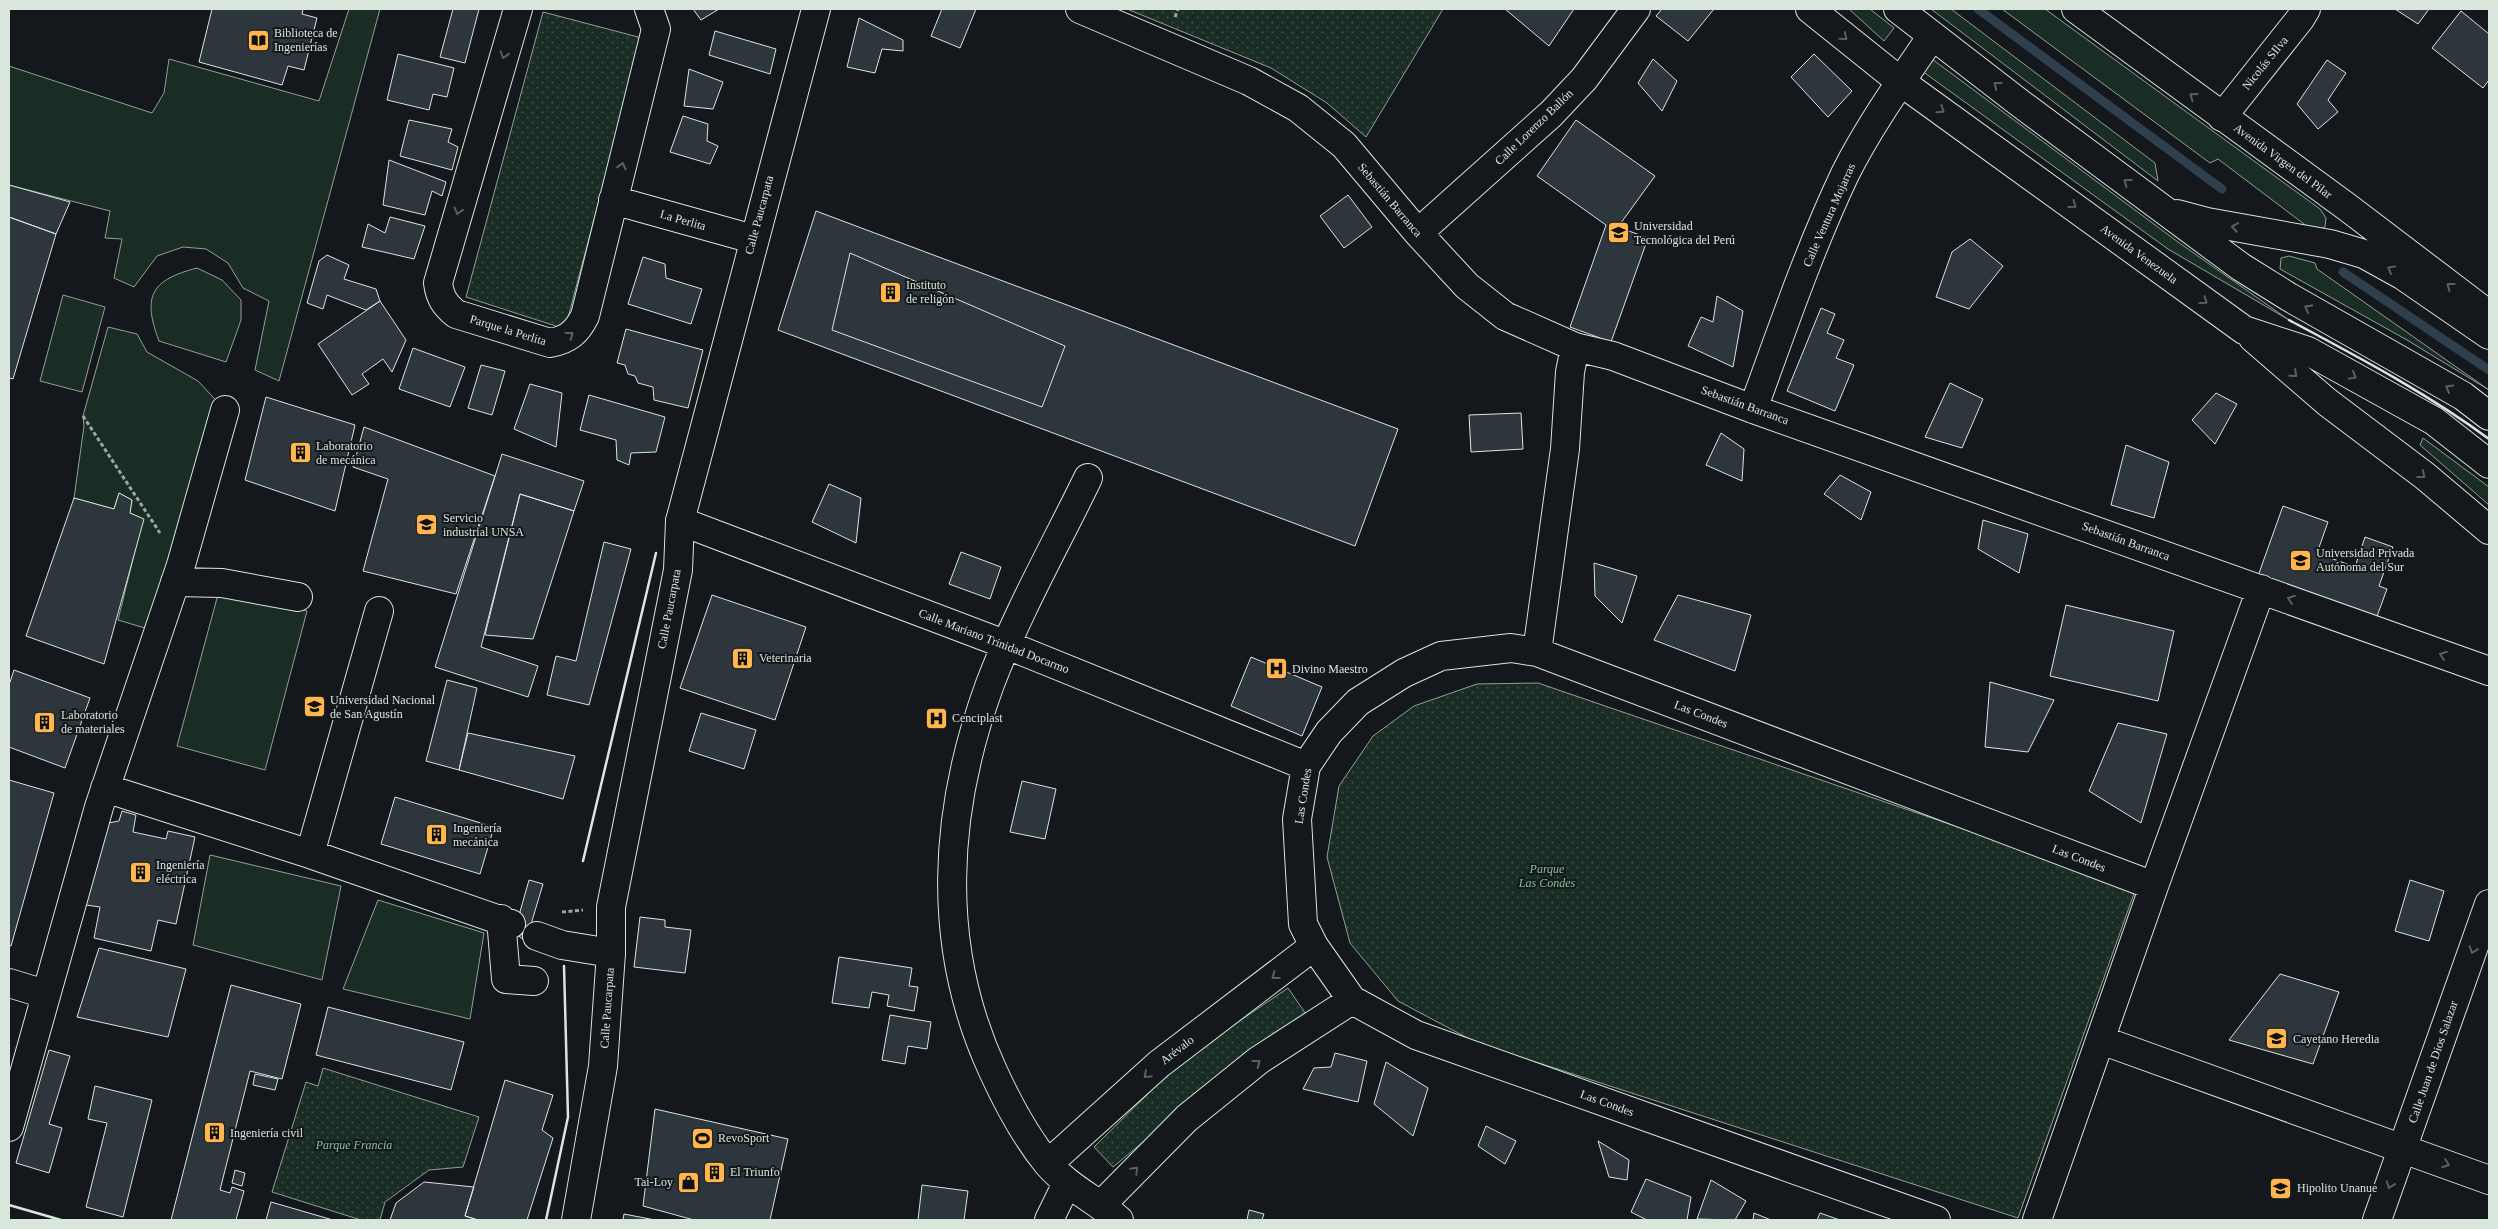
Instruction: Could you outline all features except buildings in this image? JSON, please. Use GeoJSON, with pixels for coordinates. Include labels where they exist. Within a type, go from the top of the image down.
{"type":"FeatureCollection","features":[{"type":"Feature","properties":{"kind":"street","name":"Parque la Perlita"},"geometry":{"type":"LineString","coordinates":[[518,9],[438,283],[440,295],[445,305],[456,314],[550,343],[561,341],[572,335],[585,316],[656,29],[649,9]]}},
{"type":"Feature","properties":{"kind":"street","name":"Calle Paucarpata"},"geometry":{"type":"LineString","coordinates":[[576,1220],[603,1066],[611,953],[611,907],[678,570],[680,521],[753,239],[816,9]]}},
{"type":"Feature","properties":{"kind":"street","name":"Sebastián Barranca"},"geometry":{"type":"LineString","coordinates":[[1080,9],[1249,81],[1298,108],[1344,145],[1418,233],[1467,286],[1505,316],[1575,347],[1613,356],[1753,409],[2489,671]]}},
{"type":"Feature","properties":{"kind":"street","name":"Calle Lorenzo Ballón"},"geometry":{"type":"LineString","coordinates":[[1418,233],[1551,114],[1584,79],[1636,9]]}},
{"type":"Feature","properties":{"kind":"street","name":"Avenida Venezuela"},"geometry":{"type":"LineString","coordinates":[[1810,9],[1901,82],[2244,330],[2308,351],[2434,421],[2489,464]]}},
{"type":"Feature","properties":{"kind":"street"},"geometry":{"type":"LineString","coordinates":[[1898,9],[2241,267],[2289,297],[2463,396],[2489,416]]}},
{"type":"Feature","properties":{"kind":"street","name":"Avenida Virgen del Pilar"},"geometry":{"type":"LineString","coordinates":[[2076,9],[2347,207],[2489,315]]}},
{"type":"Feature","properties":{"kind":"street","name":"Nicolás SIlva"},"geometry":{"type":"LineString","coordinates":[[2222,117],[2306,9]]}},
{"type":"Feature","properties":{"kind":"street","name":"Calle Ventura Mojarras"},"geometry":{"type":"LineString","coordinates":[[1753,409],[1816,243],[1846,174],[1901,82],[1932,36]]}},
{"type":"Feature","properties":{"kind":"street","name":"La Perlita"},"geometry":{"type":"LineString","coordinates":[[613,200],[753,239]]}},
{"type":"Feature","properties":{"kind":"street"},"geometry":{"type":"LineString","coordinates":[[2166,212],[2207,222],[2330,244],[2364,254],[2402,275],[2489,335]]}},
{"type":"Feature","properties":{"kind":"street"},"geometry":{"type":"LineString","coordinates":[[2244,330],[2327,402],[2424,476],[2489,530]]}},
{"type":"Feature","properties":{"kind":"street"},"geometry":{"type":"LineString","coordinates":[[1538,652],[1563,458],[1570,372],[1575,347]]}},
{"type":"Feature","properties":{"kind":"street"},"geometry":{"type":"LineString","coordinates":[[9,1127],[104,788],[178,573],[225,410]]}},
{"type":"Feature","properties":{"kind":"street"},"geometry":{"type":"LineString","coordinates":[[1088,478],[1007,645],[990,685],[963,774],[954,835],[951,901],[956,946],[966,999],[979,1042],[1000,1088],[1025,1133],[1048,1164],[1067,1183],[1110,1213],[1187,1118],[1259,1060],[1352,1000]]}},
{"type":"Feature","properties":{"kind":"street","name":"Calle Mariano Trinidad Docarmo"},"geometry":{"type":"LineString","coordinates":[[680,521],[1007,645],[1306,766]]}},
{"type":"Feature","properties":{"kind":"street"},"geometry":{"type":"LineString","coordinates":[[178,573],[298,597]]}},
{"type":"Feature","properties":{"kind":"street"},"geometry":{"type":"LineString","coordinates":[[2037,1220],[2261,589]]}},
{"type":"Feature","properties":{"kind":"street"},"geometry":{"type":"LineString","coordinates":[[310,854],[379,611]]}},
{"type":"Feature","properties":{"kind":"street","name":"Las Condes"},"geometry":{"type":"LineString","coordinates":[[1936,1220],[1416,1035],[1352,1000],[1314,946],[1303,924],[1297,819],[1306,766],[1328,732],[1358,702],[1404,673],[1441,656],[1511,648],[1538,652],[2154,886]]}},
{"type":"Feature","properties":{"kind":"street"},"geometry":{"type":"LineString","coordinates":[[104,788],[310,854],[506,922],[506,979],[534,981]]}},
{"type":"Feature","properties":{"kind":"street","name":"Calle Juan de Dios Salazar"},"geometry":{"type":"LineString","coordinates":[[2377,1220],[2489,904]]}},
{"type":"Feature","properties":{"kind":"street"},"geometry":{"type":"LineString","coordinates":[[537,936],[562,945],[611,953]]}},
{"type":"Feature","properties":{"kind":"street","name":"Arévalo"},"geometry":{"type":"LineString","coordinates":[[1048,1164],[1159,1064],[1314,946]]}},
{"type":"Feature","properties":{"kind":"street"},"geometry":{"type":"LineString","coordinates":[[9,982],[45,994]]}},
{"type":"Feature","properties":{"kind":"street"},"geometry":{"type":"LineString","coordinates":[[2102,1040],[2489,1180]]}},
{"type":"Feature","properties":{"kind":"street"},"geometry":{"type":"LineString","coordinates":[[1049,1220],[1067,1183]]}},
{"type":"Feature","properties":{"kind":"path"},"geometry":{"type":"LineString","coordinates":[[83,416],[178,573]]}},
{"type":"Feature","properties":{"kind":"path"},"geometry":{"type":"LineString","coordinates":[[557,913],[611,907]]}},
{"type":"Feature","properties":{"kind":"green space"},"geometry":{"type":"Polygon","coordinates":[[[349,9],[380,9],[279,381],[255,370],[269,301],[243,288],[228,263],[206,249],[183,247],[157,256],[134,287],[114,278],[122,239],[105,238],[110,211],[9,185],[9,66],[152,113],[164,93],[169,59],[319,101],[349,9]]]}},
{"type":"Feature","properties":{"kind":"green space"},"geometry":{"type":"Polygon","coordinates":[[[1127,9],[1443,9],[1366,137],[1327,103],[1271,68],[1127,9]]]}},
{"type":"Feature","properties":{"kind":"green space"},"geometry":{"type":"Polygon","coordinates":[[[1849,9],[1870,9],[1894,28],[1884,41],[1849,9]]]}},
{"type":"Feature","properties":{"kind":"green space"},"geometry":{"type":"Polygon","coordinates":[[[1931,9],[1951,9],[2155,163],[2158,181],[1931,9]]]}},
{"type":"Feature","properties":{"kind":"green space"},"geometry":{"type":"Polygon","coordinates":[[[2002,9],[2045,9],[2320,209],[2326,218],[2325,227],[2319,230],[2308,227],[2218,159],[2210,163],[2002,9]]]}},
{"type":"Feature","properties":{"kind":"green space"},"geometry":{"type":"Polygon","coordinates":[[[543,12],[642,38],[565,329],[466,297],[543,12]]]}},
{"type":"Feature","properties":{"kind":"green space"},"geometry":{"type":"Polygon","coordinates":[[[1932,59],[2178,242],[2289,320],[2168,249],[1922,71],[1932,59]]]}},
{"type":"Feature","properties":{"kind":"green space"},"geometry":{"type":"Polygon","coordinates":[[[2289,256],[2315,263],[2317,269],[2489,390],[2407,340],[2280,269],[2281,258],[2289,256]]]}},
{"type":"Feature","properties":{"kind":"green space"},"geometry":{"type":"Polygon","coordinates":[[[197,268],[222,280],[241,300],[241,320],[226,362],[159,341],[154,325],[151,301],[154,292],[169,278],[197,268]]]}},
{"type":"Feature","properties":{"kind":"green space"},"geometry":{"type":"Polygon","coordinates":[[[63,295],[105,307],[82,392],[40,381],[63,295]]]}},
{"type":"Feature","properties":{"kind":"green space"},"geometry":{"type":"Polygon","coordinates":[[[108,327],[137,334],[147,352],[198,381],[225,410],[158,632],[118,620],[143,519],[130,513],[132,500],[119,493],[114,509],[74,498],[84,426],[83,416],[108,327]]]}},
{"type":"Feature","properties":{"kind":"green space"},"geometry":{"type":"Polygon","coordinates":[[[2423,438],[2489,487],[2489,505],[2420,445],[2423,438]]]}},
{"type":"Feature","properties":{"kind":"green space"},"geometry":{"type":"Polygon","coordinates":[[[220,587],[307,611],[265,770],[177,746],[220,587]]]}},
{"type":"Feature","properties":{"kind":"green space","name":"Parque Las Condes"},"geometry":{"type":"Polygon","coordinates":[[[1538,683],[2136,888],[2018,1218],[1477,1043],[1398,1001],[1350,943],[1327,857],[1339,786],[1373,736],[1414,706],[1477,684],[1538,683]]]}},
{"type":"Feature","properties":{"kind":"green space"},"geometry":{"type":"Polygon","coordinates":[[[210,855],[341,886],[322,980],[193,945],[210,855]]]}},
{"type":"Feature","properties":{"kind":"green space"},"geometry":{"type":"Polygon","coordinates":[[[378,900],[484,933],[470,1019],[343,989],[378,900]]]}},
{"type":"Feature","properties":{"kind":"green space"},"geometry":{"type":"Polygon","coordinates":[[[1288,988],[1308,1017],[1191,1102],[1113,1167],[1094,1147],[1165,1077],[1232,1026],[1288,988]]]}},
{"type":"Feature","properties":{"kind":"green space","name":"Parque Francia"},"geometry":{"type":"Polygon","coordinates":[[[323,1068],[479,1117],[463,1167],[429,1170],[385,1202],[380,1220],[361,1220],[272,1192],[306,1082],[318,1086],[323,1068]]]}},
{"type":"Feature","properties":{"kind":"waterway"},"geometry":{"type":"LineString","coordinates":[[1978,9],[2222,189]]}},
{"type":"Feature","properties":{"kind":"waterway"},"geometry":{"type":"LineString","coordinates":[[2343,272],[2489,370]]}},
{"type":"Feature","properties":{"kind":"wall"},"geometry":{"type":"LineString","coordinates":[[2289,320],[2417,391],[2489,439]]}},
{"type":"Feature","properties":{"kind":"wall"},"geometry":{"type":"LineString","coordinates":[[583,861],[656,553]]}},
{"type":"Feature","properties":{"kind":"wall"},"geometry":{"type":"LineString","coordinates":[[546,1220],[568,1117],[564,966]]}},
{"type":"Feature","properties":{"kind":"wall"},"geometry":{"type":"LineString","coordinates":[[9,1205],[61,1220]]}},
{"type":"Feature","properties":{"kind":"place","name":"Biblioteca de Ingenierías"},"geometry":{"type":"Point","coordinates":[258,40]}},
{"type":"Feature","properties":{"kind":"place","name":"Universidad Tecnológica del Perú"},"geometry":{"type":"Point","coordinates":[1618,233]}},
{"type":"Feature","properties":{"kind":"place","name":"Instituto de religón"},"geometry":{"type":"Point","coordinates":[890,292]}},
{"type":"Feature","properties":{"kind":"place","name":"Laboratorio de mecánica"},"geometry":{"type":"Point","coordinates":[300,453]}},
{"type":"Feature","properties":{"kind":"place","name":"Servicio industrial UNSA"},"geometry":{"type":"Point","coordinates":[427,525]}},
{"type":"Feature","properties":{"kind":"place","name":"Universidad Privada Autónoma del Sur"},"geometry":{"type":"Point","coordinates":[2300,560]}},
{"type":"Feature","properties":{"kind":"place","name":"Veterinaria"},"geometry":{"type":"Point","coordinates":[743,658]}},
{"type":"Feature","properties":{"kind":"place","name":"Divino Maestro"},"geometry":{"type":"Point","coordinates":[1276,669]}},
{"type":"Feature","properties":{"kind":"place","name":"Universidad Nacional de San Agustín"},"geometry":{"type":"Point","coordinates":[314,707]}},
{"type":"Feature","properties":{"kind":"place","name":"Cenciplast"},"geometry":{"type":"Point","coordinates":[936,718]}},
{"type":"Feature","properties":{"kind":"place","name":"Laboratorio de materiales"},"geometry":{"type":"Point","coordinates":[45,722]}},
{"type":"Feature","properties":{"kind":"place","name":"Ingeniería mecánica"},"geometry":{"type":"Point","coordinates":[437,835]}},
{"type":"Feature","properties":{"kind":"place","name":"Ingeniería eléctrica"},"geometry":{"type":"Point","coordinates":[140,872]}},
{"type":"Feature","properties":{"kind":"place","name":"Cayetano Heredia"},"geometry":{"type":"Point","coordinates":[2277,1039]}},
{"type":"Feature","properties":{"kind":"place","name":"Ingeniería civil"},"geometry":{"type":"Point","coordinates":[214,1133]}},
{"type":"Feature","properties":{"kind":"place","name":"RevoSport"},"geometry":{"type":"Point","coordinates":[702,1138]}},
{"type":"Feature","properties":{"kind":"place","name":"El Triunfo"},"geometry":{"type":"Point","coordinates":[714,1172]}},
{"type":"Feature","properties":{"kind":"place","name":"Tai-Loy"},"geometry":{"type":"Point","coordinates":[689,1182]}},
{"type":"Feature","properties":{"kind":"place","name":"Hipolito Unanue"},"geometry":{"type":"Point","coordinates":[2281,1188]}}]}
